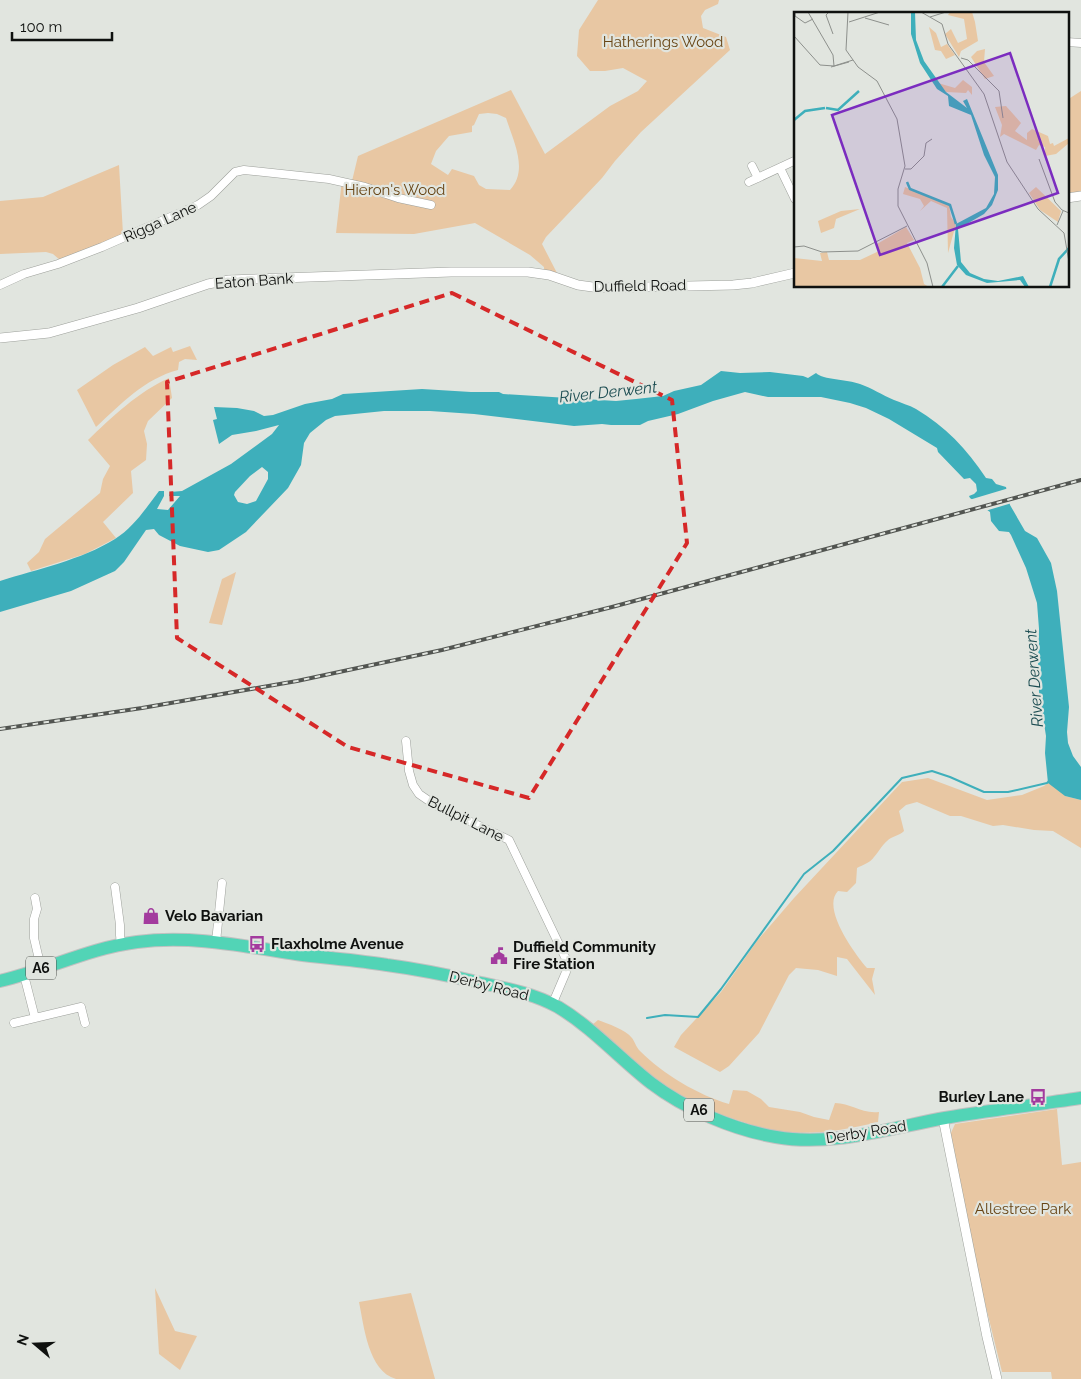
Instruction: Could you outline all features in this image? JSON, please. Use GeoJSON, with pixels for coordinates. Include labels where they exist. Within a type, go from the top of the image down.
{"type":"FeatureCollection","features":[{"type":"Feature","properties":{"kind":"highway","name":"Derby Road"},"geometry":{"type":"LineString","coordinates":[[0,981],[24,975],[82,954],[121,944],[162,940],[216,942],[389,965],[445,975],[520,992],[552,1004],[588,1029],[660,1089],[710,1116],[750,1131],[785,1138],[823,1139],[944,1118]]}},
{"type":"Feature","properties":{"kind":"highway","name":"A6"},"geometry":{"type":"LineString","coordinates":[[944,1118],[1081,1098]]}},
{"type":"Feature","properties":{"kind":"street"},"geometry":{"type":"LineString","coordinates":[[1068,42],[1081,43]]}},
{"type":"Feature","properties":{"kind":"street"},"geometry":{"type":"LineString","coordinates":[[749,182],[794,161]]}},
{"type":"Feature","properties":{"kind":"street"},"geometry":{"type":"LineString","coordinates":[[752,166],[758,178]]}},
{"type":"Feature","properties":{"kind":"street"},"geometry":{"type":"LineString","coordinates":[[780,168],[794,198]]}},
{"type":"Feature","properties":{"kind":"street","name":"Rigga Lane"},"geometry":{"type":"LineString","coordinates":[[0,286],[24,274],[102,248],[198,205],[211,196],[228,178],[240,170],[330,178],[431,206]]}},
{"type":"Feature","properties":{"kind":"street"},"geometry":{"type":"LineString","coordinates":[[1068,198],[1081,196]]}},
{"type":"Feature","properties":{"kind":"street","name":"Duffield Road"},"geometry":{"type":"LineString","coordinates":[[486,272],[538,273],[578,285],[600,288],[733,285],[752,283],[794,273]]}},
{"type":"Feature","properties":{"kind":"street","name":"Eaton Bank"},"geometry":{"type":"LineString","coordinates":[[0,338],[49,332],[138,308],[208,284],[229,280],[486,272]]}},
{"type":"Feature","properties":{"kind":"street","name":"Bullpit Lane"},"geometry":{"type":"LineString","coordinates":[[406,741],[409,771],[413,786],[419,794],[436,805],[509,840],[566,959],[566,972],[552,1004]]}},
{"type":"Feature","properties":{"kind":"street"},"geometry":{"type":"LineString","coordinates":[[216,942],[222,883]]}},
{"type":"Feature","properties":{"kind":"street"},"geometry":{"type":"LineString","coordinates":[[115,887],[121,944]]}},
{"type":"Feature","properties":{"kind":"street"},"geometry":{"type":"LineString","coordinates":[[35,898],[38,909],[34,919],[34,938],[41,968]]}},
{"type":"Feature","properties":{"kind":"street"},"geometry":{"type":"LineString","coordinates":[[24,975],[36,1018]]}},
{"type":"Feature","properties":{"kind":"street"},"geometry":{"type":"LineString","coordinates":[[14,1023],[81,1008],[85,1023]]}},
{"type":"Feature","properties":{"kind":"street"},"geometry":{"type":"LineString","coordinates":[[944,1118],[985,1330],[998,1379]]}},
{"type":"Feature","properties":{"kind":"highlighted area"},"geometry":{"type":"Polygon","coordinates":[[[452,293],[672,400],[687,543],[529,798],[348,747],[177,638],[167,382],[452,293]]]}},
{"type":"Feature","properties":{"kind":"green space","name":"Hieron's Wood"},"geometry":{"type":"Polygon","coordinates":[[[598,0],[719,0],[718,4],[705,10],[701,16],[703,28],[726,37],[730,50],[641,132],[602,178],[546,237],[542,244],[557,273],[544,271],[544,267],[530,255],[475,223],[414,234],[336,233],[342,180],[352,181],[358,156],[511,90],[545,154],[610,106],[638,91],[647,81],[623,68],[590,71],[577,56],[579,30],[598,0]],[[479,114],[472,126],[472,132],[449,136],[436,151],[431,164],[448,175],[452,169],[474,176],[479,185],[486,189],[510,190],[516,182],[519,164],[518,155],[506,118],[497,114],[479,114]]]}},
{"type":"Feature","properties":{"kind":"green space"},"geometry":{"type":"Polygon","coordinates":[[[1081,91],[1081,192],[1068,193],[1068,99],[1081,91]]]}},
{"type":"Feature","properties":{"kind":"green space"},"geometry":{"type":"Polygon","coordinates":[[[119,165],[123,234],[60,260],[53,254],[46,252],[0,254],[0,201],[43,197],[119,165]]]}},
{"type":"Feature","properties":{"kind":"green space"},"geometry":{"type":"Polygon","coordinates":[[[190,346],[197,360],[185,359],[179,362],[178,370],[154,379],[124,401],[96,427],[77,390],[113,365],[145,347],[153,356],[171,347],[173,352],[190,346]]]}},
{"type":"Feature","properties":{"kind":"green space"},"geometry":{"type":"Polygon","coordinates":[[[169,378],[172,398],[148,421],[144,431],[147,444],[146,460],[131,471],[133,493],[103,522],[116,538],[85,554],[31,571],[27,563],[39,552],[45,539],[100,493],[103,479],[110,466],[88,440],[136,398],[169,378]]]}},
{"type":"Feature","properties":{"kind":"green space"},"geometry":{"type":"Polygon","coordinates":[[[236,572],[222,625],[209,623],[222,579],[236,572]]]}},
{"type":"Feature","properties":{"kind":"green space"},"geometry":{"type":"Polygon","coordinates":[[[928,778],[987,800],[1022,795],[1044,786],[1054,779],[1065,796],[1081,800],[1081,848],[1053,831],[1003,825],[993,826],[961,816],[950,816],[917,802],[906,805],[899,811],[904,831],[889,839],[871,860],[857,868],[856,883],[847,892],[838,891],[834,899],[837,919],[848,942],[867,968],[875,968],[872,979],[875,995],[847,959],[837,957],[837,976],[818,970],[796,968],[789,975],[759,1033],[729,1066],[720,1072],[674,1047],[681,1035],[721,992],[757,941],[794,898],[902,782],[928,778]]]}},
{"type":"Feature","properties":{"kind":"green space"},"geometry":{"type":"Polygon","coordinates":[[[598,1020],[616,1027],[629,1035],[637,1048],[649,1060],[670,1076],[717,1100],[729,1104],[733,1090],[747,1091],[761,1099],[769,1107],[800,1112],[829,1120],[835,1103],[841,1103],[867,1111],[879,1112],[878,1122],[828,1131],[802,1133],[763,1128],[722,1115],[669,1089],[653,1077],[592,1025],[598,1020]]]}},
{"type":"Feature","properties":{"kind":"green space","name":"Allestree Park"},"geometry":{"type":"Polygon","coordinates":[[[1057,1109],[1062,1165],[1081,1162],[1081,1379],[1052,1379],[1051,1372],[1002,1372],[970,1242],[950,1135],[955,1124],[1057,1109]]]}},
{"type":"Feature","properties":{"kind":"green space"},"geometry":{"type":"Polygon","coordinates":[[[155,1288],[175,1331],[197,1336],[180,1370],[159,1354],[155,1288]]]}},
{"type":"Feature","properties":{"kind":"green space"},"geometry":{"type":"Polygon","coordinates":[[[411,1293],[435,1379],[396,1379],[379,1367],[369,1346],[359,1302],[411,1293]]]}},
{"type":"Feature","properties":{"kind":"water"},"geometry":{"type":"Polygon","coordinates":[[[721,371],[740,373],[770,372],[808,378],[816,373],[824,377],[849,381],[869,387],[927,416],[955,439],[986,478],[992,479],[996,484],[1006,487],[1010,505],[1025,531],[1037,538],[1051,563],[1057,591],[1069,707],[1068,743],[1073,756],[1081,767],[1081,800],[1065,796],[1048,783],[1045,753],[1046,736],[1039,692],[1037,603],[1026,568],[1011,535],[1009,532],[999,531],[991,521],[990,512],[970,498],[969,496],[977,491],[976,484],[970,478],[964,479],[938,452],[937,448],[889,419],[866,408],[821,397],[768,397],[745,392],[640,425],[602,424],[574,426],[474,414],[430,411],[384,411],[335,416],[326,420],[310,433],[304,443],[301,465],[288,488],[246,532],[219,550],[208,552],[180,546],[159,535],[154,529],[146,530],[124,562],[115,571],[71,591],[0,612],[0,581],[88,553],[115,539],[134,523],[159,491],[164,491],[164,496],[157,509],[168,510],[180,496],[169,496],[170,492],[182,491],[231,464],[272,434],[279,425],[232,435],[219,444],[213,420],[217,419],[214,407],[254,411],[264,416],[273,415],[305,404],[332,399],[343,394],[422,389],[499,392],[503,394],[616,401],[663,396],[674,391],[701,385],[721,371]],[[262,467],[250,476],[235,492],[234,495],[238,502],[247,504],[256,501],[268,479],[268,472],[262,467]]]}},
{"type":"Feature","properties":{"kind":"pier"},"geometry":{"type":"Polygon","coordinates":[[[1009,488],[1012,503],[985,511],[969,500],[1009,488]]]}},
{"type":"Feature","properties":{"kind":"waterway"},"geometry":{"type":"LineString","coordinates":[[647,1018],[665,1015],[698,1017],[721,989],[804,874],[833,851],[902,778],[932,771],[984,792],[1008,792],[1049,781]]}},
{"type":"Feature","properties":{"kind":"railway"},"geometry":{"type":"LineString","coordinates":[[0,729],[142,708],[297,681],[442,650],[612,607],[1081,480]]}},
{"type":"Feature","properties":{"kind":"place","name":"Velo Bavarian"},"geometry":{"type":"Point","coordinates":[151,916]}},
{"type":"Feature","properties":{"kind":"place","name":"Flaxholme Avenue"},"geometry":{"type":"Point","coordinates":[257,944]}},
{"type":"Feature","properties":{"kind":"place","name":"Duffield Community Fire Station"},"geometry":{"type":"Point","coordinates":[499,956]}},
{"type":"Feature","properties":{"kind":"place","name":"Burley Lane"},"geometry":{"type":"Point","coordinates":[1038,1097]}},
{"type":"Feature","properties":{"kind":"park label","name":"Hatherings Wood"},"geometry":{"type":"Point","coordinates":[663,42]}},
{"type":"Feature","properties":{"kind":"water label","name":"River Derwent"},"geometry":{"type":"Point","coordinates":[608,392]}},
{"type":"Feature","properties":{"kind":"water label","name":"River Derwent"},"geometry":{"type":"Point","coordinates":[1034,678]}}]}
